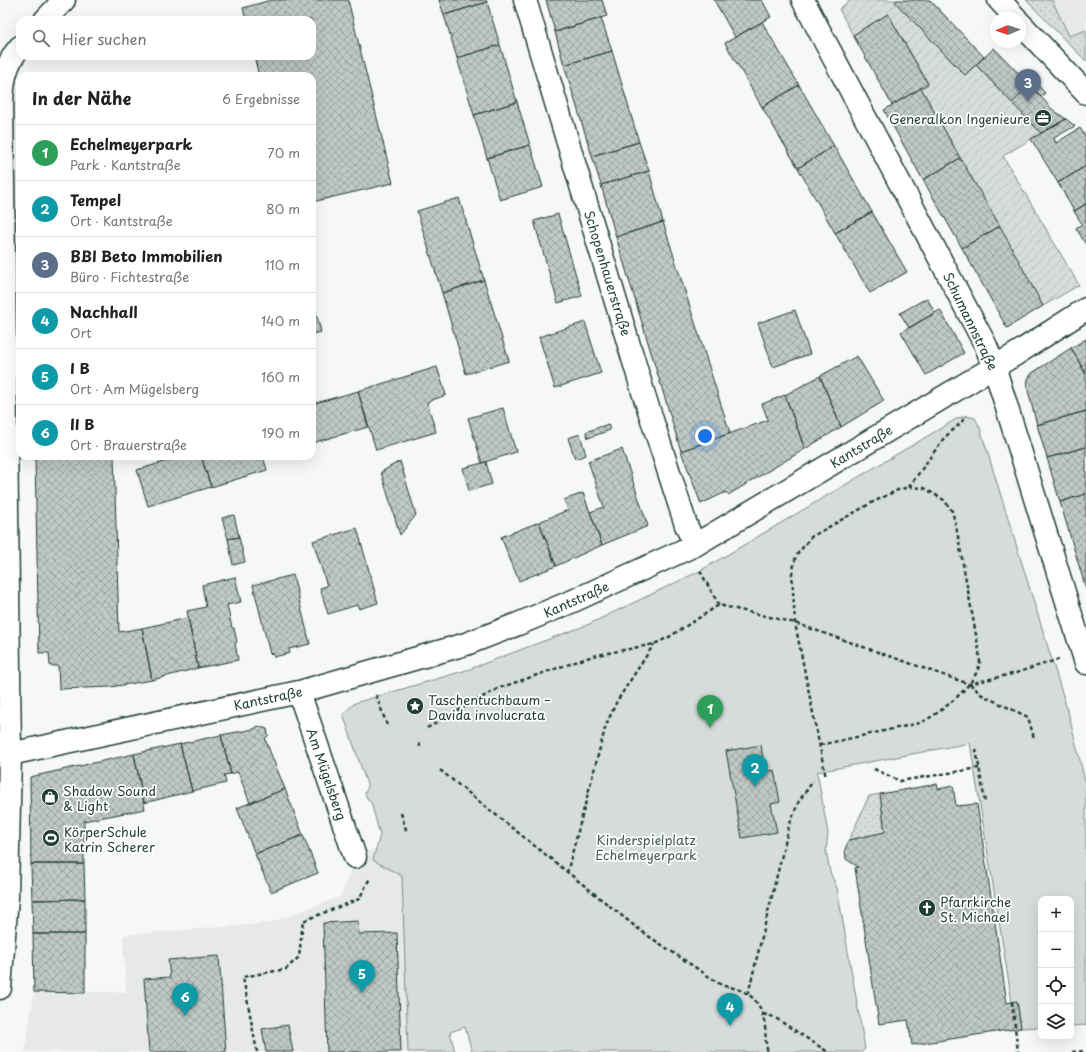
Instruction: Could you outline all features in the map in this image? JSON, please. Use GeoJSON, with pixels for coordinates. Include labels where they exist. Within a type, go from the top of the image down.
{"type":"FeatureCollection","features":[{"type":"Feature","properties":{"kind":"street"},"geometry":{"type":"LineString","coordinates":[[49,16],[64,0]]}},
{"type":"Feature","properties":{"kind":"street","name":"Schopenhauerstraße"},"geometry":{"type":"LineString","coordinates":[[525,0],[644,395],[686,525],[695,545]]}},
{"type":"Feature","properties":{"kind":"street","name":"Schumannstraße"},"geometry":{"type":"LineString","coordinates":[[804,0],[984,344],[994,366],[1086,663]]}},
{"type":"Feature","properties":{"kind":"street"},"geometry":{"type":"LineString","coordinates":[[999,0],[1010,12]]}},
{"type":"Feature","properties":{"kind":"street"},"geometry":{"type":"LineString","coordinates":[[1026,29],[1086,93]]}},
{"type":"Feature","properties":{"kind":"street"},"geometry":{"type":"LineString","coordinates":[[0,988],[7,897],[10,754],[2,102],[3,75],[12,56],[16,52]]}},
{"type":"Feature","properties":{"kind":"street","name":"Kantstraße"},"geometry":{"type":"LineString","coordinates":[[10,754],[299,692],[466,644],[573,601],[695,545],[994,366],[1086,309]]}},
{"type":"Feature","properties":{"kind":"street","name":"Am Mügelsberg"},"geometry":{"type":"LineString","coordinates":[[299,692],[355,857]]}},
{"type":"Feature","properties":{"kind":"path"},"geometry":{"type":"LineString","coordinates":[[909,487],[944,438],[961,423],[966,416]]}},
{"type":"Feature","properties":{"kind":"path"},"geometry":{"type":"LineString","coordinates":[[820,744],[920,723],[933,716],[969,684],[980,666],[979,651],[952,511],[944,500],[924,488],[909,487],[898,490],[873,502],[811,537],[796,556],[792,574],[795,623],[826,778]]}},
{"type":"Feature","properties":{"kind":"path"},"geometry":{"type":"LineString","coordinates":[[700,571],[720,605],[795,623],[969,684],[982,695],[1028,718],[1034,738]]}},
{"type":"Feature","properties":{"kind":"path"},"geometry":{"type":"LineString","coordinates":[[427,728],[499,688],[593,656],[654,644],[670,637],[720,605]]}},
{"type":"Feature","properties":{"kind":"path"},"geometry":{"type":"LineString","coordinates":[[567,873],[606,725],[617,701],[654,644]]}},
{"type":"Feature","properties":{"kind":"path"},"geometry":{"type":"LineString","coordinates":[[969,684],[1016,674],[1053,662]]}},
{"type":"Feature","properties":{"kind":"path"},"geometry":{"type":"LineString","coordinates":[[382,709],[387,725]]}},
{"type":"Feature","properties":{"kind":"path"},"geometry":{"type":"LineString","coordinates":[[419,743],[421,749]]}},
{"type":"Feature","properties":{"kind":"path"},"geometry":{"type":"LineString","coordinates":[[976,749],[985,802]]}},
{"type":"Feature","properties":{"kind":"path"},"geometry":{"type":"LineString","coordinates":[[874,769],[900,781],[979,768]]}},
{"type":"Feature","properties":{"kind":"path"},"geometry":{"type":"LineString","coordinates":[[440,770],[641,931],[723,986],[735,987],[758,1001],[763,1014],[765,1043],[768,1052]]}},
{"type":"Feature","properties":{"kind":"path"},"geometry":{"type":"LineString","coordinates":[[748,994],[790,826],[799,801],[812,781]]}},
{"type":"Feature","properties":{"kind":"path"},"geometry":{"type":"LineString","coordinates":[[401,813],[407,833]]}},
{"type":"Feature","properties":{"kind":"path"},"geometry":{"type":"LineString","coordinates":[[257,1052],[243,977],[286,970],[299,957],[303,921],[359,899],[367,883]]}},
{"type":"Feature","properties":{"kind":"path"},"geometry":{"type":"LineString","coordinates":[[1012,1002],[1018,1052]]}},
{"type":"Feature","properties":{"kind":"path"},"geometry":{"type":"LineString","coordinates":[[763,1014],[774,1017],[828,1052]]}},
{"type":"Feature","properties":{"kind":"path"},"geometry":{"type":"LineString","coordinates":[[1072,1052],[1086,1051]]}},
{"type":"Feature","properties":{"kind":"shaded area"},"geometry":{"type":"Polygon","coordinates":[[[1026,0],[1086,0],[1086,61],[1063,40],[1026,0]]]}},
{"type":"Feature","properties":{"kind":"shaded area"},"geometry":{"type":"Polygon","coordinates":[[[376,848],[373,860],[402,876],[408,1052],[25,1052],[34,992],[126,992],[123,935],[270,923],[341,896],[355,857],[376,848]]]}},
{"type":"Feature","properties":{"kind":"green space"},"geometry":{"type":"Polygon","coordinates":[[[851,0],[897,0],[895,2],[965,75],[976,65],[1041,133],[1003,156],[1079,285],[1043,306],[921,88],[928,83],[888,14],[853,35],[839,9],[851,0]]]}},
{"type":"Feature","properties":{"kind":"green space"},"geometry":{"type":"Polygon","coordinates":[[[1026,0],[1052,0],[1069,36],[1086,30],[1086,61],[1026,0]]]}},
{"type":"Feature","properties":{"kind":"green space","name":"Kinderspielplatz Echelmeyerpark"},"geometry":{"type":"Polygon","coordinates":[[[966,416],[975,418],[980,428],[1068,712],[1086,785],[1086,1025],[1074,1026],[1074,896],[1038,896],[1038,1027],[1021,1028],[1017,1001],[1012,1002],[970,743],[817,772],[828,833],[826,851],[830,872],[837,888],[865,1049],[862,1052],[472,1052],[465,1027],[450,1032],[455,1052],[408,1052],[402,876],[373,860],[380,835],[371,802],[368,800],[365,793],[368,787],[343,714],[355,703],[470,669],[587,625],[700,571],[958,418],[966,416]]]}},
{"type":"Feature","properties":{"kind":"green space"},"geometry":{"type":"Polygon","coordinates":[[[880,794],[885,832],[849,840],[869,796],[880,794]]]}},
{"type":"Feature","properties":{"kind":"building"},"geometry":{"type":"Polygon","coordinates":[[[271,0],[348,0],[393,183],[316,201],[316,72],[258,72],[255,60],[316,60],[316,16],[245,16],[243,8],[271,0]]]}},
{"type":"Feature","properties":{"kind":"building"},"geometry":{"type":"Polygon","coordinates":[[[439,0],[486,0],[487,2],[444,15],[439,0]]]}},
{"type":"Feature","properties":{"kind":"building"},"geometry":{"type":"Polygon","coordinates":[[[546,0],[602,0],[607,16],[555,32],[546,0]]]}},
{"type":"Feature","properties":{"kind":"building"},"geometry":{"type":"Polygon","coordinates":[[[714,0],[762,0],[771,17],[735,37],[714,0]]]}},
{"type":"Feature","properties":{"kind":"building"},"geometry":{"type":"Polygon","coordinates":[[[897,0],[930,0],[984,57],[965,75],[895,2],[897,0]]]}},
{"type":"Feature","properties":{"kind":"building"},"geometry":{"type":"Polygon","coordinates":[[[487,2],[500,45],[457,58],[444,15],[487,2]]]}},
{"type":"Feature","properties":{"kind":"building"},"geometry":{"type":"Polygon","coordinates":[[[888,14],[928,84],[892,105],[853,35],[888,14]]]}},
{"type":"Feature","properties":{"kind":"building"},"geometry":{"type":"Polygon","coordinates":[[[601,18],[612,51],[564,65],[555,32],[601,18]]]}},
{"type":"Feature","properties":{"kind":"building"},"geometry":{"type":"Polygon","coordinates":[[[762,22],[799,85],[762,107],[725,43],[762,22]]]}},
{"type":"Feature","properties":{"kind":"building"},"geometry":{"type":"Polygon","coordinates":[[[500,45],[517,102],[474,115],[457,58],[500,45]]]}},
{"type":"Feature","properties":{"kind":"building"},"geometry":{"type":"Polygon","coordinates":[[[994,48],[1030,85],[1012,103],[976,65],[994,48]]]}},
{"type":"Feature","properties":{"kind":"building"},"geometry":{"type":"Polygon","coordinates":[[[612,51],[639,142],[592,156],[564,65],[612,51]]]}},
{"type":"Feature","properties":{"kind":"building"},"geometry":{"type":"Polygon","coordinates":[[[1034,81],[1045,93],[1041,97],[1030,85],[1034,81]]]}},
{"type":"Feature","properties":{"kind":"building"},"geometry":{"type":"Polygon","coordinates":[[[799,85],[834,146],[798,168],[762,107],[799,85]]]}},
{"type":"Feature","properties":{"kind":"building"},"geometry":{"type":"Polygon","coordinates":[[[1030,85],[1052,109],[1066,119],[1041,133],[1012,103],[1030,85]]]}},
{"type":"Feature","properties":{"kind":"building"},"geometry":{"type":"Polygon","coordinates":[[[921,88],[960,158],[923,180],[884,110],[921,88]]]}},
{"type":"Feature","properties":{"kind":"building"},"geometry":{"type":"Polygon","coordinates":[[[517,102],[530,145],[487,158],[474,115],[517,102]]]}},
{"type":"Feature","properties":{"kind":"building"},"geometry":{"type":"Polygon","coordinates":[[[1066,119],[1075,126],[1054,138],[1056,143],[1080,128],[1086,138],[1086,166],[1058,183],[1031,139],[1066,119]]]}},
{"type":"Feature","properties":{"kind":"building"},"geometry":{"type":"Polygon","coordinates":[[[639,142],[649,171],[601,185],[592,156],[639,142]]]}},
{"type":"Feature","properties":{"kind":"building"},"geometry":{"type":"Polygon","coordinates":[[[530,145],[543,187],[500,200],[487,158],[530,145]]]}},
{"type":"Feature","properties":{"kind":"building"},"geometry":{"type":"Polygon","coordinates":[[[834,146],[872,212],[835,233],[798,168],[834,146]]]}},
{"type":"Feature","properties":{"kind":"building"},"geometry":{"type":"Polygon","coordinates":[[[960,158],[1000,226],[962,248],[923,180],[960,158]]]}},
{"type":"Feature","properties":{"kind":"building"},"geometry":{"type":"Polygon","coordinates":[[[1086,166],[1086,204],[1074,211],[1058,183],[1086,166]]]}},
{"type":"Feature","properties":{"kind":"building"},"geometry":{"type":"Polygon","coordinates":[[[649,171],[663,222],[616,237],[601,185],[649,171]]]}},
{"type":"Feature","properties":{"kind":"building"},"geometry":{"type":"Polygon","coordinates":[[[459,198],[484,280],[442,293],[417,211],[459,198]]]}},
{"type":"Feature","properties":{"kind":"building"},"geometry":{"type":"Polygon","coordinates":[[[1086,204],[1085,243],[1076,228],[1082,224],[1074,211],[1086,204]]]}},
{"type":"Feature","properties":{"kind":"building"},"geometry":{"type":"Polygon","coordinates":[[[872,212],[907,272],[870,293],[835,233],[872,212]]]}},
{"type":"Feature","properties":{"kind":"building"},"geometry":{"type":"Polygon","coordinates":[[[558,214],[582,296],[558,303],[534,221],[558,214]]]}},
{"type":"Feature","properties":{"kind":"building"},"geometry":{"type":"Polygon","coordinates":[[[663,222],[730,433],[681,451],[616,237],[663,222]]]}},
{"type":"Feature","properties":{"kind":"building"},"geometry":{"type":"Polygon","coordinates":[[[1000,226],[1043,306],[1007,328],[962,248],[1000,226]]]}},
{"type":"Feature","properties":{"kind":"building"},"geometry":{"type":"Polygon","coordinates":[[[484,280],[509,361],[466,374],[442,293],[484,280]]]}},
{"type":"Feature","properties":{"kind":"building"},"geometry":{"type":"Polygon","coordinates":[[[927,298],[935,313],[909,328],[900,313],[927,298]]]}},
{"type":"Feature","properties":{"kind":"building"},"geometry":{"type":"Polygon","coordinates":[[[795,310],[810,354],[773,367],[758,323],[795,310]]]}},
{"type":"Feature","properties":{"kind":"building"},"geometry":{"type":"Polygon","coordinates":[[[940,310],[964,353],[926,375],[901,332],[940,310]]]}},
{"type":"Feature","properties":{"kind":"building"},"geometry":{"type":"Polygon","coordinates":[[[316,313],[321,332],[316,333],[316,313]]]}},
{"type":"Feature","properties":{"kind":"building"},"geometry":{"type":"Polygon","coordinates":[[[585,322],[601,373],[555,388],[539,337],[585,322]]]}},
{"type":"Feature","properties":{"kind":"building"},"geometry":{"type":"Polygon","coordinates":[[[1086,339],[1086,374],[1071,348],[1086,339]]]}},
{"type":"Feature","properties":{"kind":"building"},"geometry":{"type":"Polygon","coordinates":[[[1071,348],[1086,374],[1086,411],[1037,425],[1027,387],[1028,379],[1032,373],[1071,348]]]}},
{"type":"Feature","properties":{"kind":"building"},"geometry":{"type":"Polygon","coordinates":[[[857,356],[884,401],[841,427],[820,376],[857,356]]]}},
{"type":"Feature","properties":{"kind":"building"},"geometry":{"type":"Polygon","coordinates":[[[437,367],[446,395],[427,402],[436,432],[376,450],[358,391],[437,367]]]}},
{"type":"Feature","properties":{"kind":"building"},"geometry":{"type":"Polygon","coordinates":[[[820,376],[841,427],[805,449],[785,395],[820,376]]]}},
{"type":"Feature","properties":{"kind":"building"},"geometry":{"type":"Polygon","coordinates":[[[358,391],[368,427],[316,442],[316,403],[358,391]]]}},
{"type":"Feature","properties":{"kind":"building"},"geometry":{"type":"Polygon","coordinates":[[[785,395],[805,449],[728,495],[726,492],[701,504],[681,451],[768,420],[762,404],[785,395]]]}},
{"type":"Feature","properties":{"kind":"building"},"geometry":{"type":"Polygon","coordinates":[[[503,408],[516,452],[482,463],[468,418],[503,408]]]}},
{"type":"Feature","properties":{"kind":"building"},"geometry":{"type":"Polygon","coordinates":[[[1086,411],[1086,447],[1047,458],[1037,425],[1086,411]]]}},
{"type":"Feature","properties":{"kind":"building"},"geometry":{"type":"Polygon","coordinates":[[[608,424],[610,430],[588,438],[586,432],[608,424]]]}},
{"type":"Feature","properties":{"kind":"building"},"geometry":{"type":"Polygon","coordinates":[[[580,434],[586,455],[575,459],[568,438],[580,434]]]}},
{"type":"Feature","properties":{"kind":"building"},"geometry":{"type":"Polygon","coordinates":[[[1086,447],[1086,494],[1060,502],[1047,458],[1086,447]]]}},
{"type":"Feature","properties":{"kind":"building"},"geometry":{"type":"Polygon","coordinates":[[[622,449],[648,526],[602,545],[590,512],[604,507],[588,461],[622,449]]]}},
{"type":"Feature","properties":{"kind":"building"},"geometry":{"type":"Polygon","coordinates":[[[35,460],[114,460],[119,632],[142,628],[152,680],[111,687],[59,689],[58,666],[50,666],[49,653],[39,653],[35,460]]]}},
{"type":"Feature","properties":{"kind":"building"},"geometry":{"type":"Polygon","coordinates":[[[171,460],[202,460],[211,487],[148,506],[137,470],[171,460]]]}},
{"type":"Feature","properties":{"kind":"building"},"geometry":{"type":"Polygon","coordinates":[[[202,460],[264,460],[267,470],[211,487],[202,460]]]}},
{"type":"Feature","properties":{"kind":"building"},"geometry":{"type":"Polygon","coordinates":[[[400,461],[416,515],[400,535],[381,472],[400,461]]]}},
{"type":"Feature","properties":{"kind":"building"},"geometry":{"type":"Polygon","coordinates":[[[486,462],[492,484],[469,491],[463,468],[486,462]]]}},
{"type":"Feature","properties":{"kind":"building"},"geometry":{"type":"Polygon","coordinates":[[[583,493],[602,545],[556,566],[539,522],[568,510],[564,500],[583,493]]]}},
{"type":"Feature","properties":{"kind":"building"},"geometry":{"type":"Polygon","coordinates":[[[1086,494],[1086,589],[1060,502],[1086,494]]]}},
{"type":"Feature","properties":{"kind":"building"},"geometry":{"type":"Polygon","coordinates":[[[234,515],[239,537],[228,539],[222,518],[234,515]]]}},
{"type":"Feature","properties":{"kind":"building"},"geometry":{"type":"Polygon","coordinates":[[[539,522],[556,566],[519,581],[501,537],[539,522]]]}},
{"type":"Feature","properties":{"kind":"building"},"geometry":{"type":"Polygon","coordinates":[[[357,528],[378,603],[359,609],[357,605],[328,614],[320,588],[327,586],[313,541],[357,528]]]}},
{"type":"Feature","properties":{"kind":"building"},"geometry":{"type":"Polygon","coordinates":[[[239,537],[245,562],[233,565],[228,539],[239,537]]]}},
{"type":"Feature","properties":{"kind":"building"},"geometry":{"type":"Polygon","coordinates":[[[293,575],[310,644],[289,649],[290,653],[274,657],[273,653],[270,654],[253,585],[293,575]]]}},
{"type":"Feature","properties":{"kind":"building"},"geometry":{"type":"Polygon","coordinates":[[[235,577],[241,602],[227,605],[237,642],[235,643],[238,660],[198,668],[187,611],[206,607],[202,585],[235,577]]]}},
{"type":"Feature","properties":{"kind":"building"},"geometry":{"type":"Polygon","coordinates":[[[188,618],[198,668],[152,680],[142,628],[188,618]]]}},
{"type":"Feature","properties":{"kind":"building"},"geometry":{"type":"Polygon","coordinates":[[[258,726],[267,729],[268,736],[265,739],[285,789],[250,803],[238,772],[231,774],[221,735],[254,729],[258,726]]]}},
{"type":"Feature","properties":{"kind":"building"},"geometry":{"type":"Polygon","coordinates":[[[221,735],[231,774],[224,775],[226,783],[192,791],[180,744],[221,735]]]}},
{"type":"Feature","properties":{"kind":"building"},"geometry":{"type":"Polygon","coordinates":[[[180,744],[192,791],[144,803],[134,754],[180,744]]]}},
{"type":"Feature","properties":{"kind":"building"},"geometry":{"type":"Polygon","coordinates":[[[761,745],[765,772],[774,770],[780,802],[771,804],[777,832],[742,838],[726,751],[761,745]]]}},
{"type":"Feature","properties":{"kind":"building"},"geometry":{"type":"Polygon","coordinates":[[[134,754],[145,809],[84,821],[84,864],[31,864],[30,777],[134,754]]]}},
{"type":"Feature","properties":{"kind":"building","name":"Pfarrkirche St. Michael"},"geometry":{"type":"Polygon","coordinates":[[[937,784],[938,789],[953,786],[956,806],[977,804],[1007,1003],[1017,1001],[1021,1028],[912,1045],[908,1020],[879,1024],[855,868],[858,867],[846,859],[845,849],[849,840],[885,832],[880,794],[937,784]]]}},
{"type":"Feature","properties":{"kind":"building"},"geometry":{"type":"Polygon","coordinates":[[[285,789],[303,835],[255,854],[237,808],[285,789]]]}},
{"type":"Feature","properties":{"kind":"building"},"geometry":{"type":"Polygon","coordinates":[[[303,835],[318,873],[271,892],[255,854],[303,835]]]}},
{"type":"Feature","properties":{"kind":"building"},"geometry":{"type":"Polygon","coordinates":[[[31,864],[84,864],[85,899],[32,900],[31,864]]]}},
{"type":"Feature","properties":{"kind":"building"},"geometry":{"type":"Polygon","coordinates":[[[85,899],[85,934],[33,934],[32,900],[85,899]]]}},
{"type":"Feature","properties":{"kind":"building"},"geometry":{"type":"Polygon","coordinates":[[[358,921],[359,934],[397,933],[401,1052],[327,1052],[323,923],[358,921]]]}},
{"type":"Feature","properties":{"kind":"building"},"geometry":{"type":"Polygon","coordinates":[[[33,934],[85,934],[85,993],[34,992],[33,934]]]}},
{"type":"Feature","properties":{"kind":"building"},"geometry":{"type":"Polygon","coordinates":[[[219,956],[226,1052],[149,1052],[144,979],[170,977],[168,960],[219,956]]]}},
{"type":"Feature","properties":{"kind":"building"},"geometry":{"type":"Polygon","coordinates":[[[288,1025],[293,1052],[266,1052],[262,1029],[288,1025]]]}},
{"type":"Feature","properties":{"kind":"place","name":"BBI Beto Immobilien"},"geometry":{"type":"Point","coordinates":[1028,102]}},
{"type":"Feature","properties":{"kind":"place","name":"Generalkon Ingenieure"},"geometry":{"type":"Point","coordinates":[1043,118]}},
{"type":"Feature","properties":{"kind":"place","name":"Taschentuchbaum – Davida involucrata"},"geometry":{"type":"Point","coordinates":[415,706]}},
{"type":"Feature","properties":{"kind":"place","name":"Echelmeyerpark"},"geometry":{"type":"Point","coordinates":[710,728]}},
{"type":"Feature","properties":{"kind":"place","name":"Tempel"},"geometry":{"type":"Point","coordinates":[755,787]}},
{"type":"Feature","properties":{"kind":"place","name":"Shadow Sound & Light"},"geometry":{"type":"Point","coordinates":[50,797]}},
{"type":"Feature","properties":{"kind":"place","name":"KörperSchule Katrin Scherer"},"geometry":{"type":"Point","coordinates":[51,838]}},
{"type":"Feature","properties":{"kind":"place","name":"Pfarrkirche St. Michael"},"geometry":{"type":"Point","coordinates":[927,908]}},
{"type":"Feature","properties":{"kind":"place","name":"I B"},"geometry":{"type":"Point","coordinates":[362,993]}},
{"type":"Feature","properties":{"kind":"place","name":"II B"},"geometry":{"type":"Point","coordinates":[185,1016]}},
{"type":"Feature","properties":{"kind":"place","name":"Nachhall"},"geometry":{"type":"Point","coordinates":[730,1026]}}]}
